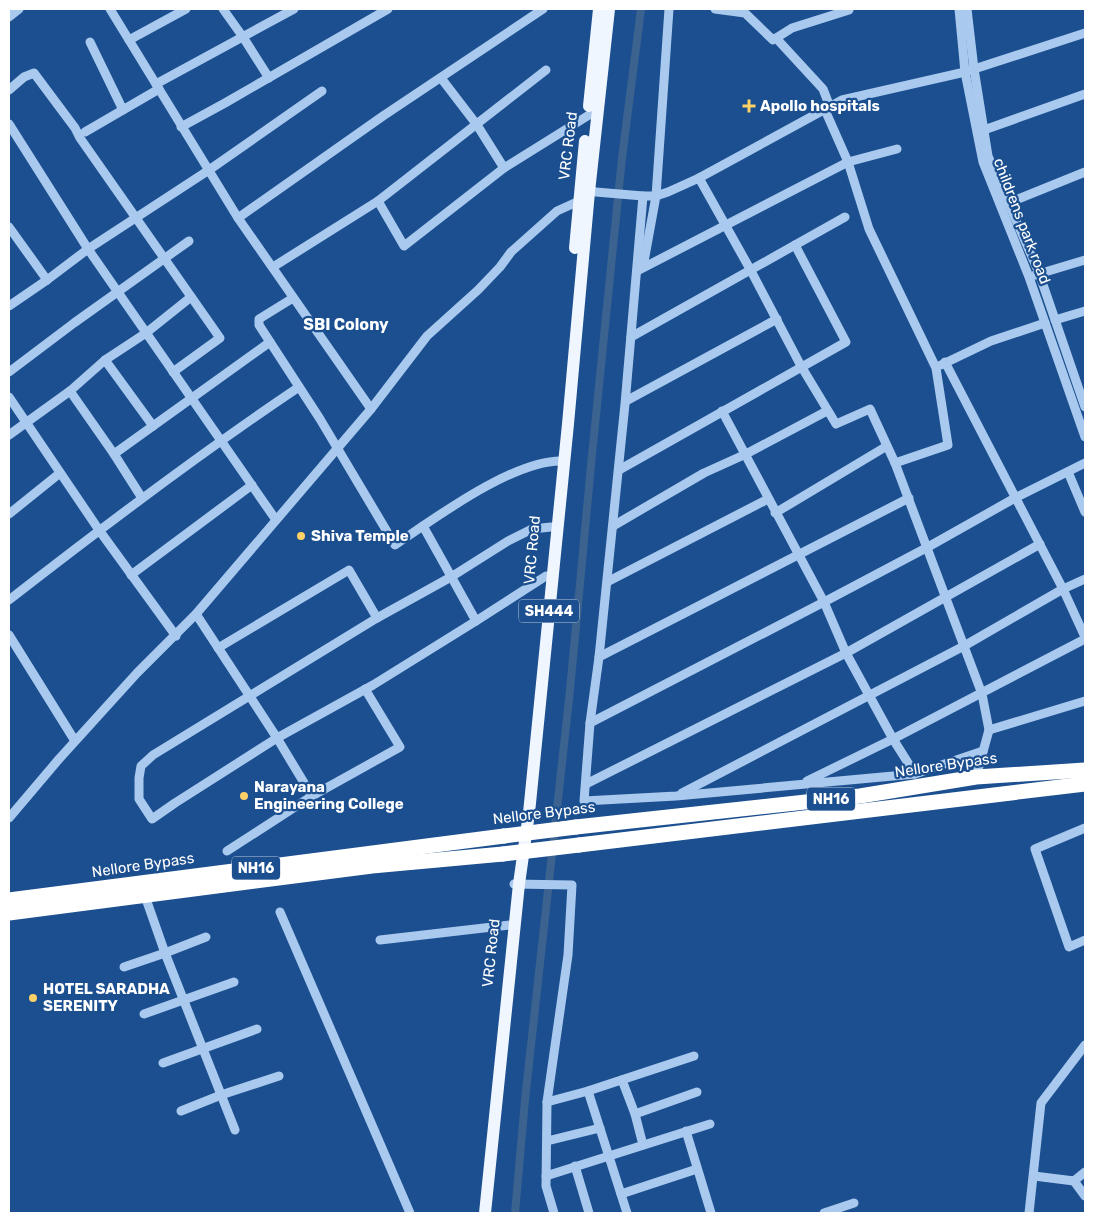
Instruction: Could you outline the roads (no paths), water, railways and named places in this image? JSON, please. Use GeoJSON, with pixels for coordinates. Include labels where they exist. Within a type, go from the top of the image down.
{"type":"FeatureCollection","features":[{"type":"Feature","properties":{"kind":"highway","name":"Nellore Bypass"},"geometry":{"type":"LineString","coordinates":[[9,900],[576,827],[860,796],[976,777],[1085,770]]}},
{"type":"Feature","properties":{"kind":"highway","name":"Nellore Bypass"},"geometry":{"type":"LineString","coordinates":[[9,913],[372,866],[503,854],[1085,784]]}},
{"type":"Feature","properties":{"kind":"main road","name":"VRC Road"},"geometry":{"type":"LineString","coordinates":[[481,1213],[551,527],[560,460],[588,115],[599,9]]}},
{"type":"Feature","properties":{"kind":"main road","name":"SH444"},"geometry":{"type":"LineString","coordinates":[[582,195],[609,9]]}},
{"type":"Feature","properties":{"kind":"main road","name":"SH444"},"geometry":{"type":"LineString","coordinates":[[485,1213],[516,884],[530,813],[560,460]]}},
{"type":"Feature","properties":{"kind":"street"},"geometry":{"type":"LineString","coordinates":[[9,17],[19,9]]}},
{"type":"Feature","properties":{"kind":"street"},"geometry":{"type":"LineString","coordinates":[[110,9],[238,218],[371,408]]}},
{"type":"Feature","properties":{"kind":"street"},"geometry":{"type":"LineString","coordinates":[[129,40],[186,9]]}},
{"type":"Feature","properties":{"kind":"street"},"geometry":{"type":"LineString","coordinates":[[223,9],[243,36],[269,78]]}},
{"type":"Feature","properties":{"kind":"street"},"geometry":{"type":"LineString","coordinates":[[85,132],[243,36],[294,9]]}},
{"type":"Feature","properties":{"kind":"street"},"geometry":{"type":"LineString","coordinates":[[181,127],[388,9]]}},
{"type":"Feature","properties":{"kind":"street"},"geometry":{"type":"LineString","coordinates":[[238,218],[383,116],[542,9]]}},
{"type":"Feature","properties":{"kind":"street"},"geometry":{"type":"LineString","coordinates":[[669,9],[656,196],[640,269],[631,337],[613,526],[590,723],[584,801],[676,796],[915,774],[983,751]]}},
{"type":"Feature","properties":{"kind":"street"},"geometry":{"type":"LineString","coordinates":[[715,9],[745,12],[773,40],[792,28],[848,9]]}},
{"type":"Feature","properties":{"kind":"street","name":"childrens park road"},"geometry":{"type":"LineString","coordinates":[[959,9],[983,162],[1029,277],[1085,437]]}},
{"type":"Feature","properties":{"kind":"street","name":"childrens park road"},"geometry":{"type":"LineString","coordinates":[[967,9],[970,70],[988,156],[1039,273],[1083,393],[1085,407]]}},
{"type":"Feature","properties":{"kind":"street"},"geometry":{"type":"LineString","coordinates":[[9,818],[137,673],[196,614],[371,408],[426,336],[478,290],[500,267],[511,252],[557,211],[582,195],[603,193],[656,196],[699,178],[842,100],[970,70],[1085,33]]}},
{"type":"Feature","properties":{"kind":"street"},"geometry":{"type":"LineString","coordinates":[[776,38],[823,89],[827,108],[848,162],[869,229],[936,368],[948,445],[895,463]]}},
{"type":"Feature","properties":{"kind":"street"},"geometry":{"type":"LineString","coordinates":[[90,42],[123,110]]}},
{"type":"Feature","properties":{"kind":"street"},"geometry":{"type":"LineString","coordinates":[[273,267],[378,201],[546,70]]}},
{"type":"Feature","properties":{"kind":"street"},"geometry":{"type":"LineString","coordinates":[[9,90],[24,77],[34,73],[75,128],[135,218],[220,338],[173,372]]}},
{"type":"Feature","properties":{"kind":"street"},"geometry":{"type":"LineString","coordinates":[[441,78],[477,125],[504,168]]}},
{"type":"Feature","properties":{"kind":"street"},"geometry":{"type":"LineString","coordinates":[[9,306],[88,249],[209,170],[322,91]]}},
{"type":"Feature","properties":{"kind":"street"},"geometry":{"type":"LineString","coordinates":[[984,130],[1085,94]]}},
{"type":"Feature","properties":{"kind":"street"},"geometry":{"type":"LineString","coordinates":[[378,201],[404,246],[504,168],[588,115]]}},
{"type":"Feature","properties":{"kind":"street"},"geometry":{"type":"LineString","coordinates":[[9,124],[88,249],[276,520]]}},
{"type":"Feature","properties":{"kind":"street"},"geometry":{"type":"LineString","coordinates":[[640,269],[848,162],[897,149]]}},
{"type":"Feature","properties":{"kind":"street"},"geometry":{"type":"LineString","coordinates":[[1008,203],[1085,172]]}},
{"type":"Feature","properties":{"kind":"street"},"geometry":{"type":"LineString","coordinates":[[699,178],[827,411],[836,424],[870,409],[895,463],[982,694],[989,730],[976,777]]}},
{"type":"Feature","properties":{"kind":"street"},"geometry":{"type":"LineString","coordinates":[[639,196],[640,269]]}},
{"type":"Feature","properties":{"kind":"street"},"geometry":{"type":"LineString","coordinates":[[631,337],[846,217]]}},
{"type":"Feature","properties":{"kind":"street"},"geometry":{"type":"LineString","coordinates":[[9,227],[47,280]]}},
{"type":"Feature","properties":{"kind":"street"},"geometry":{"type":"LineString","coordinates":[[9,372],[188,242]]}},
{"type":"Feature","properties":{"kind":"street"},"geometry":{"type":"LineString","coordinates":[[618,470],[846,342],[795,245]]}},
{"type":"Feature","properties":{"kind":"street"},"geometry":{"type":"LineString","coordinates":[[1029,277],[1085,260]]}},
{"type":"Feature","properties":{"kind":"street"},"geometry":{"type":"LineString","coordinates":[[9,435],[70,391],[105,360],[146,333],[191,297]]}},
{"type":"Feature","properties":{"kind":"street"},"geometry":{"type":"LineString","coordinates":[[293,298],[259,319],[259,325],[299,386],[395,545],[500,479],[545,461],[560,460]]}},
{"type":"Feature","properties":{"kind":"street"},"geometry":{"type":"LineString","coordinates":[[1055,320],[1085,311]]}},
{"type":"Feature","properties":{"kind":"street"},"geometry":{"type":"LineString","coordinates":[[626,401],[776,319]]}},
{"type":"Feature","properties":{"kind":"street"},"geometry":{"type":"LineString","coordinates":[[936,368],[991,340],[1045,323]]}},
{"type":"Feature","properties":{"kind":"street"},"geometry":{"type":"LineString","coordinates":[[114,454],[270,342]]}},
{"type":"Feature","properties":{"kind":"street"},"geometry":{"type":"LineString","coordinates":[[105,360],[152,426]]}},
{"type":"Feature","properties":{"kind":"street"},"geometry":{"type":"LineString","coordinates":[[801,784],[893,740],[1085,638],[1063,589],[945,362]]}},
{"type":"Feature","properties":{"kind":"street"},"geometry":{"type":"LineString","coordinates":[[9,600],[220,440],[299,386]]}},
{"type":"Feature","properties":{"kind":"street"},"geometry":{"type":"LineString","coordinates":[[70,391],[142,498]]}},
{"type":"Feature","properties":{"kind":"street"},"geometry":{"type":"LineString","coordinates":[[9,396],[99,530],[176,636]]}},
{"type":"Feature","properties":{"kind":"street"},"geometry":{"type":"LineString","coordinates":[[613,526],[704,473],[746,454],[827,411]]}},
{"type":"Feature","properties":{"kind":"street"},"geometry":{"type":"LineString","coordinates":[[722,412],[824,602],[846,652],[893,740],[915,774]]}},
{"type":"Feature","properties":{"kind":"street"},"geometry":{"type":"LineString","coordinates":[[775,513],[887,446]]}},
{"type":"Feature","properties":{"kind":"street"},"geometry":{"type":"LineString","coordinates":[[590,723],[824,602],[1015,498],[1085,463]]}},
{"type":"Feature","properties":{"kind":"street"},"geometry":{"type":"LineString","coordinates":[[1068,472],[1085,512]]}},
{"type":"Feature","properties":{"kind":"street"},"geometry":{"type":"LineString","coordinates":[[9,514],[60,473]]}},
{"type":"Feature","properties":{"kind":"street"},"geometry":{"type":"LineString","coordinates":[[131,575],[252,485]]}},
{"type":"Feature","properties":{"kind":"street"},"geometry":{"type":"LineString","coordinates":[[599,657],[909,498]]}},
{"type":"Feature","properties":{"kind":"street"},"geometry":{"type":"LineString","coordinates":[[607,582],[768,499]]}},
{"type":"Feature","properties":{"kind":"street"},"geometry":{"type":"LineString","coordinates":[[423,526],[476,621]]}},
{"type":"Feature","properties":{"kind":"street"},"geometry":{"type":"LineString","coordinates":[[546,576],[365,689],[277,738],[175,802],[152,820],[139,799],[141,766],[153,755],[377,618],[451,577],[508,541],[532,529],[551,527]]}},
{"type":"Feature","properties":{"kind":"street"},"geometry":{"type":"LineString","coordinates":[[586,784],[846,652],[1040,544]]}},
{"type":"Feature","properties":{"kind":"street"},"geometry":{"type":"LineString","coordinates":[[218,648],[349,570],[377,618]]}},
{"type":"Feature","properties":{"kind":"street"},"geometry":{"type":"LineString","coordinates":[[676,796],[964,646],[1063,589],[1085,579]]}},
{"type":"Feature","properties":{"kind":"street"},"geometry":{"type":"LineString","coordinates":[[196,614],[277,738],[312,796]]}},
{"type":"Feature","properties":{"kind":"street"},"geometry":{"type":"LineString","coordinates":[[9,635],[75,741]]}},
{"type":"Feature","properties":{"kind":"street"},"geometry":{"type":"LineString","coordinates":[[227,851],[312,796],[400,747],[365,689]]}},
{"type":"Feature","properties":{"kind":"street"},"geometry":{"type":"LineString","coordinates":[[989,730],[1085,701]]}},
{"type":"Feature","properties":{"kind":"street"},"geometry":{"type":"LineString","coordinates":[[1085,828],[1035,849],[1069,947],[1085,940]]}},
{"type":"Feature","properties":{"kind":"street"},"geometry":{"type":"LineString","coordinates":[[516,884],[572,884],[568,955],[547,1102],[546,1186],[554,1213]]}},
{"type":"Feature","properties":{"kind":"street"},"geometry":{"type":"LineString","coordinates":[[146,896],[165,953],[235,1130]]}},
{"type":"Feature","properties":{"kind":"street"},"geometry":{"type":"LineString","coordinates":[[280,912],[410,1213]]}},
{"type":"Feature","properties":{"kind":"street"},"geometry":{"type":"LineString","coordinates":[[380,940],[510,924]]}},
{"type":"Feature","properties":{"kind":"street"},"geometry":{"type":"LineString","coordinates":[[124,967],[206,937]]}},
{"type":"Feature","properties":{"kind":"street"},"geometry":{"type":"LineString","coordinates":[[144,1014],[234,982]]}},
{"type":"Feature","properties":{"kind":"street"},"geometry":{"type":"LineString","coordinates":[[163,1063],[257,1029]]}},
{"type":"Feature","properties":{"kind":"street"},"geometry":{"type":"LineString","coordinates":[[1029,1213],[1041,1103],[1085,1045]]}},
{"type":"Feature","properties":{"kind":"street"},"geometry":{"type":"LineString","coordinates":[[547,1102],[588,1091],[694,1056]]}},
{"type":"Feature","properties":{"kind":"street"},"geometry":{"type":"LineString","coordinates":[[181,1112],[221,1094],[279,1076]]}},
{"type":"Feature","properties":{"kind":"street"},"geometry":{"type":"LineString","coordinates":[[622,1080],[635,1114],[643,1145]]}},
{"type":"Feature","properties":{"kind":"street"},"geometry":{"type":"LineString","coordinates":[[588,1091],[627,1213]]}},
{"type":"Feature","properties":{"kind":"street"},"geometry":{"type":"LineString","coordinates":[[635,1114],[697,1092]]}},
{"type":"Feature","properties":{"kind":"street"},"geometry":{"type":"LineString","coordinates":[[546,1176],[710,1124]]}},
{"type":"Feature","properties":{"kind":"street"},"geometry":{"type":"LineString","coordinates":[[547,1140],[600,1128]]}},
{"type":"Feature","properties":{"kind":"street"},"geometry":{"type":"LineString","coordinates":[[686,1132],[711,1213]]}},
{"type":"Feature","properties":{"kind":"street"},"geometry":{"type":"LineString","coordinates":[[575,1166],[589,1213]]}},
{"type":"Feature","properties":{"kind":"street"},"geometry":{"type":"LineString","coordinates":[[621,1194],[698,1169]]}},
{"type":"Feature","properties":{"kind":"street"},"geometry":{"type":"LineString","coordinates":[[1034,1176],[1074,1181],[1085,1172]]}},
{"type":"Feature","properties":{"kind":"street"},"geometry":{"type":"LineString","coordinates":[[1074,1181],[1085,1196]]}},
{"type":"Feature","properties":{"kind":"street"},"geometry":{"type":"LineString","coordinates":[[824,1213],[854,1203]]}},
{"type":"Feature","properties":{"kind":"waterway"},"geometry":{"type":"LineString","coordinates":[[515,1213],[525,1100],[570,690],[622,158],[641,9]]}},
{"type":"Feature","properties":{"kind":"place","name":"Apollo hospitals"},"geometry":{"type":"Point","coordinates":[749,106]}},
{"type":"Feature","properties":{"kind":"place","name":"Shiva Temple"},"geometry":{"type":"Point","coordinates":[301,536]}},
{"type":"Feature","properties":{"kind":"place","name":"Narayana Engineering College"},"geometry":{"type":"Point","coordinates":[244,796]}},
{"type":"Feature","properties":{"kind":"place","name":"HOTEL SARADHA SERENITY"},"geometry":{"type":"Point","coordinates":[33,998]}},
{"type":"Feature","properties":{"kind":"district","name":"SBI Colony"},"geometry":{"type":"Point","coordinates":[346,324]}}]}
